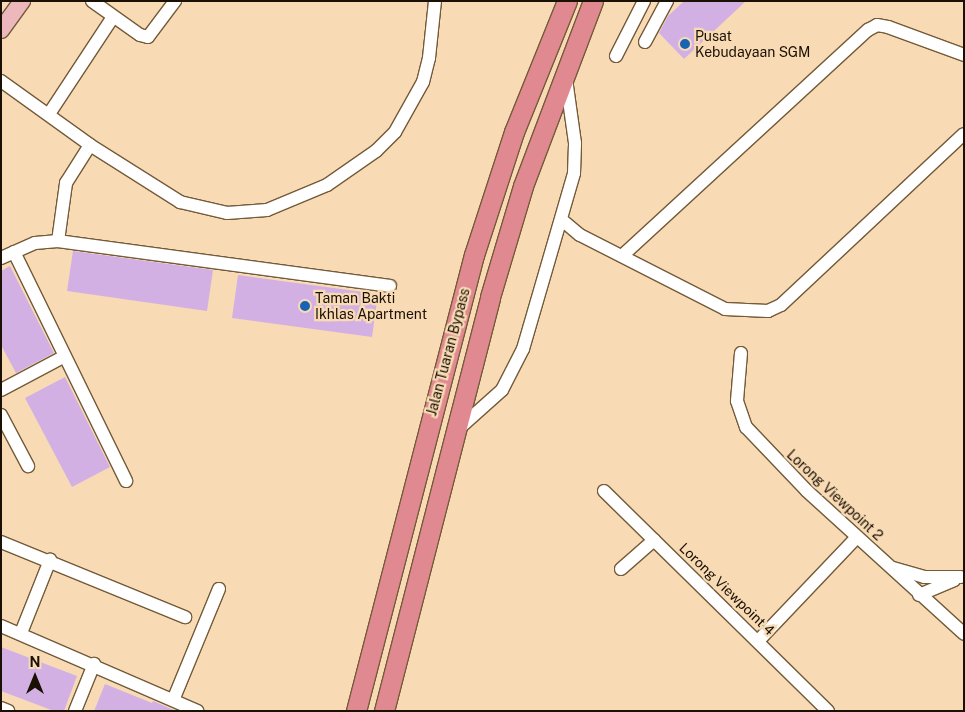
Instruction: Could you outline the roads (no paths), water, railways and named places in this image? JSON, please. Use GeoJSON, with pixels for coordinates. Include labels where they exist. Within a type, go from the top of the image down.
{"type":"FeatureCollection","features":[{"type":"Feature","properties":{"kind":"highway","name":"Jalan Tuaran Bypass"},"geometry":{"type":"LineString","coordinates":[[356,711],[474,255],[514,132],[567,1]]}},
{"type":"Feature","properties":{"kind":"highway","name":"Jalan Tuaran Bypass"},"geometry":{"type":"LineString","coordinates":[[384,711],[490,297],[523,186],[565,71],[594,1]]}},
{"type":"Feature","properties":{"kind":"main road"},"geometry":{"type":"LineString","coordinates":[[1,30],[22,1]]}},
{"type":"Feature","properties":{"kind":"street"},"geometry":{"type":"LineString","coordinates":[[92,1],[113,17],[148,37],[175,1]]}},
{"type":"Feature","properties":{"kind":"street"},"geometry":{"type":"LineString","coordinates":[[1,81],[90,145],[159,191],[205,210],[244,213],[266,210],[291,202],[354,168],[395,132],[423,82],[429,58],[434,1]]}},
{"type":"Feature","properties":{"kind":"street"},"geometry":{"type":"LineString","coordinates":[[616,56],[644,1]]}},
{"type":"Feature","properties":{"kind":"street"},"geometry":{"type":"LineString","coordinates":[[645,42],[667,1]]}},
{"type":"Feature","properties":{"kind":"street"},"geometry":{"type":"LineString","coordinates":[[49,114],[113,17]]}},
{"type":"Feature","properties":{"kind":"street"},"geometry":{"type":"LineString","coordinates":[[624,256],[868,30],[877,25],[888,27],[964,54]]}},
{"type":"Feature","properties":{"kind":"street"},"geometry":{"type":"LineString","coordinates":[[455,432],[502,390],[514,370],[558,236],[576,162],[565,71]]}},
{"type":"Feature","properties":{"kind":"street"},"geometry":{"type":"LineString","coordinates":[[562,220],[580,234],[725,309],[768,311],[781,305],[964,134]]}},
{"type":"Feature","properties":{"kind":"street"},"geometry":{"type":"LineString","coordinates":[[58,241],[66,183],[90,145]]}},
{"type":"Feature","properties":{"kind":"street"},"geometry":{"type":"LineString","coordinates":[[558,236],[580,234]]}},
{"type":"Feature","properties":{"kind":"street"},"geometry":{"type":"LineString","coordinates":[[1,258],[36,243],[58,241],[390,286]]}},
{"type":"Feature","properties":{"kind":"street"},"geometry":{"type":"LineString","coordinates":[[14,252],[126,481]]}},
{"type":"Feature","properties":{"kind":"street","name":"Lorong Viewpoint 2"},"geometry":{"type":"LineString","coordinates":[[741,353],[737,401],[746,427],[858,537],[964,634]]}},
{"type":"Feature","properties":{"kind":"street"},"geometry":{"type":"LineString","coordinates":[[1,390],[65,356]]}},
{"type":"Feature","properties":{"kind":"street"},"geometry":{"type":"LineString","coordinates":[[1,415],[28,466]]}},
{"type":"Feature","properties":{"kind":"street","name":"Lorong Viewpoint 4"},"geometry":{"type":"LineString","coordinates":[[604,491],[759,640],[828,711]]}},
{"type":"Feature","properties":{"kind":"street"},"geometry":{"type":"LineString","coordinates":[[759,640],[858,537]]}},
{"type":"Feature","properties":{"kind":"street"},"geometry":{"type":"LineString","coordinates":[[622,569],[654,540]]}},
{"type":"Feature","properties":{"kind":"street"},"geometry":{"type":"LineString","coordinates":[[1,542],[50,560],[185,617]]}},
{"type":"Feature","properties":{"kind":"street"},"geometry":{"type":"LineString","coordinates":[[21,633],[50,560]]}},
{"type":"Feature","properties":{"kind":"street"},"geometry":{"type":"LineString","coordinates":[[889,566],[924,577],[962,576]]}},
{"type":"Feature","properties":{"kind":"street"},"geometry":{"type":"LineString","coordinates":[[920,595],[962,576]]}},
{"type":"Feature","properties":{"kind":"street"},"geometry":{"type":"LineString","coordinates":[[174,698],[218,589]]}},
{"type":"Feature","properties":{"kind":"street"},"geometry":{"type":"LineString","coordinates":[[1,626],[174,698],[197,711]]}},
{"type":"Feature","properties":{"kind":"street"},"geometry":{"type":"LineString","coordinates":[[74,711],[94,664]]}},
{"type":"Feature","properties":{"kind":"street"},"geometry":{"type":"LineString","coordinates":[[1,708],[8,711]]}},
{"type":"Feature","properties":{"kind":"place","name":"Pusat Kebudayaan SGM"},"geometry":{"type":"Point","coordinates":[685,44]}},
{"type":"Feature","properties":{"kind":"place","name":"Taman Bakti Ikhlas Apartment"},"geometry":{"type":"Point","coordinates":[305,306]}}]}
